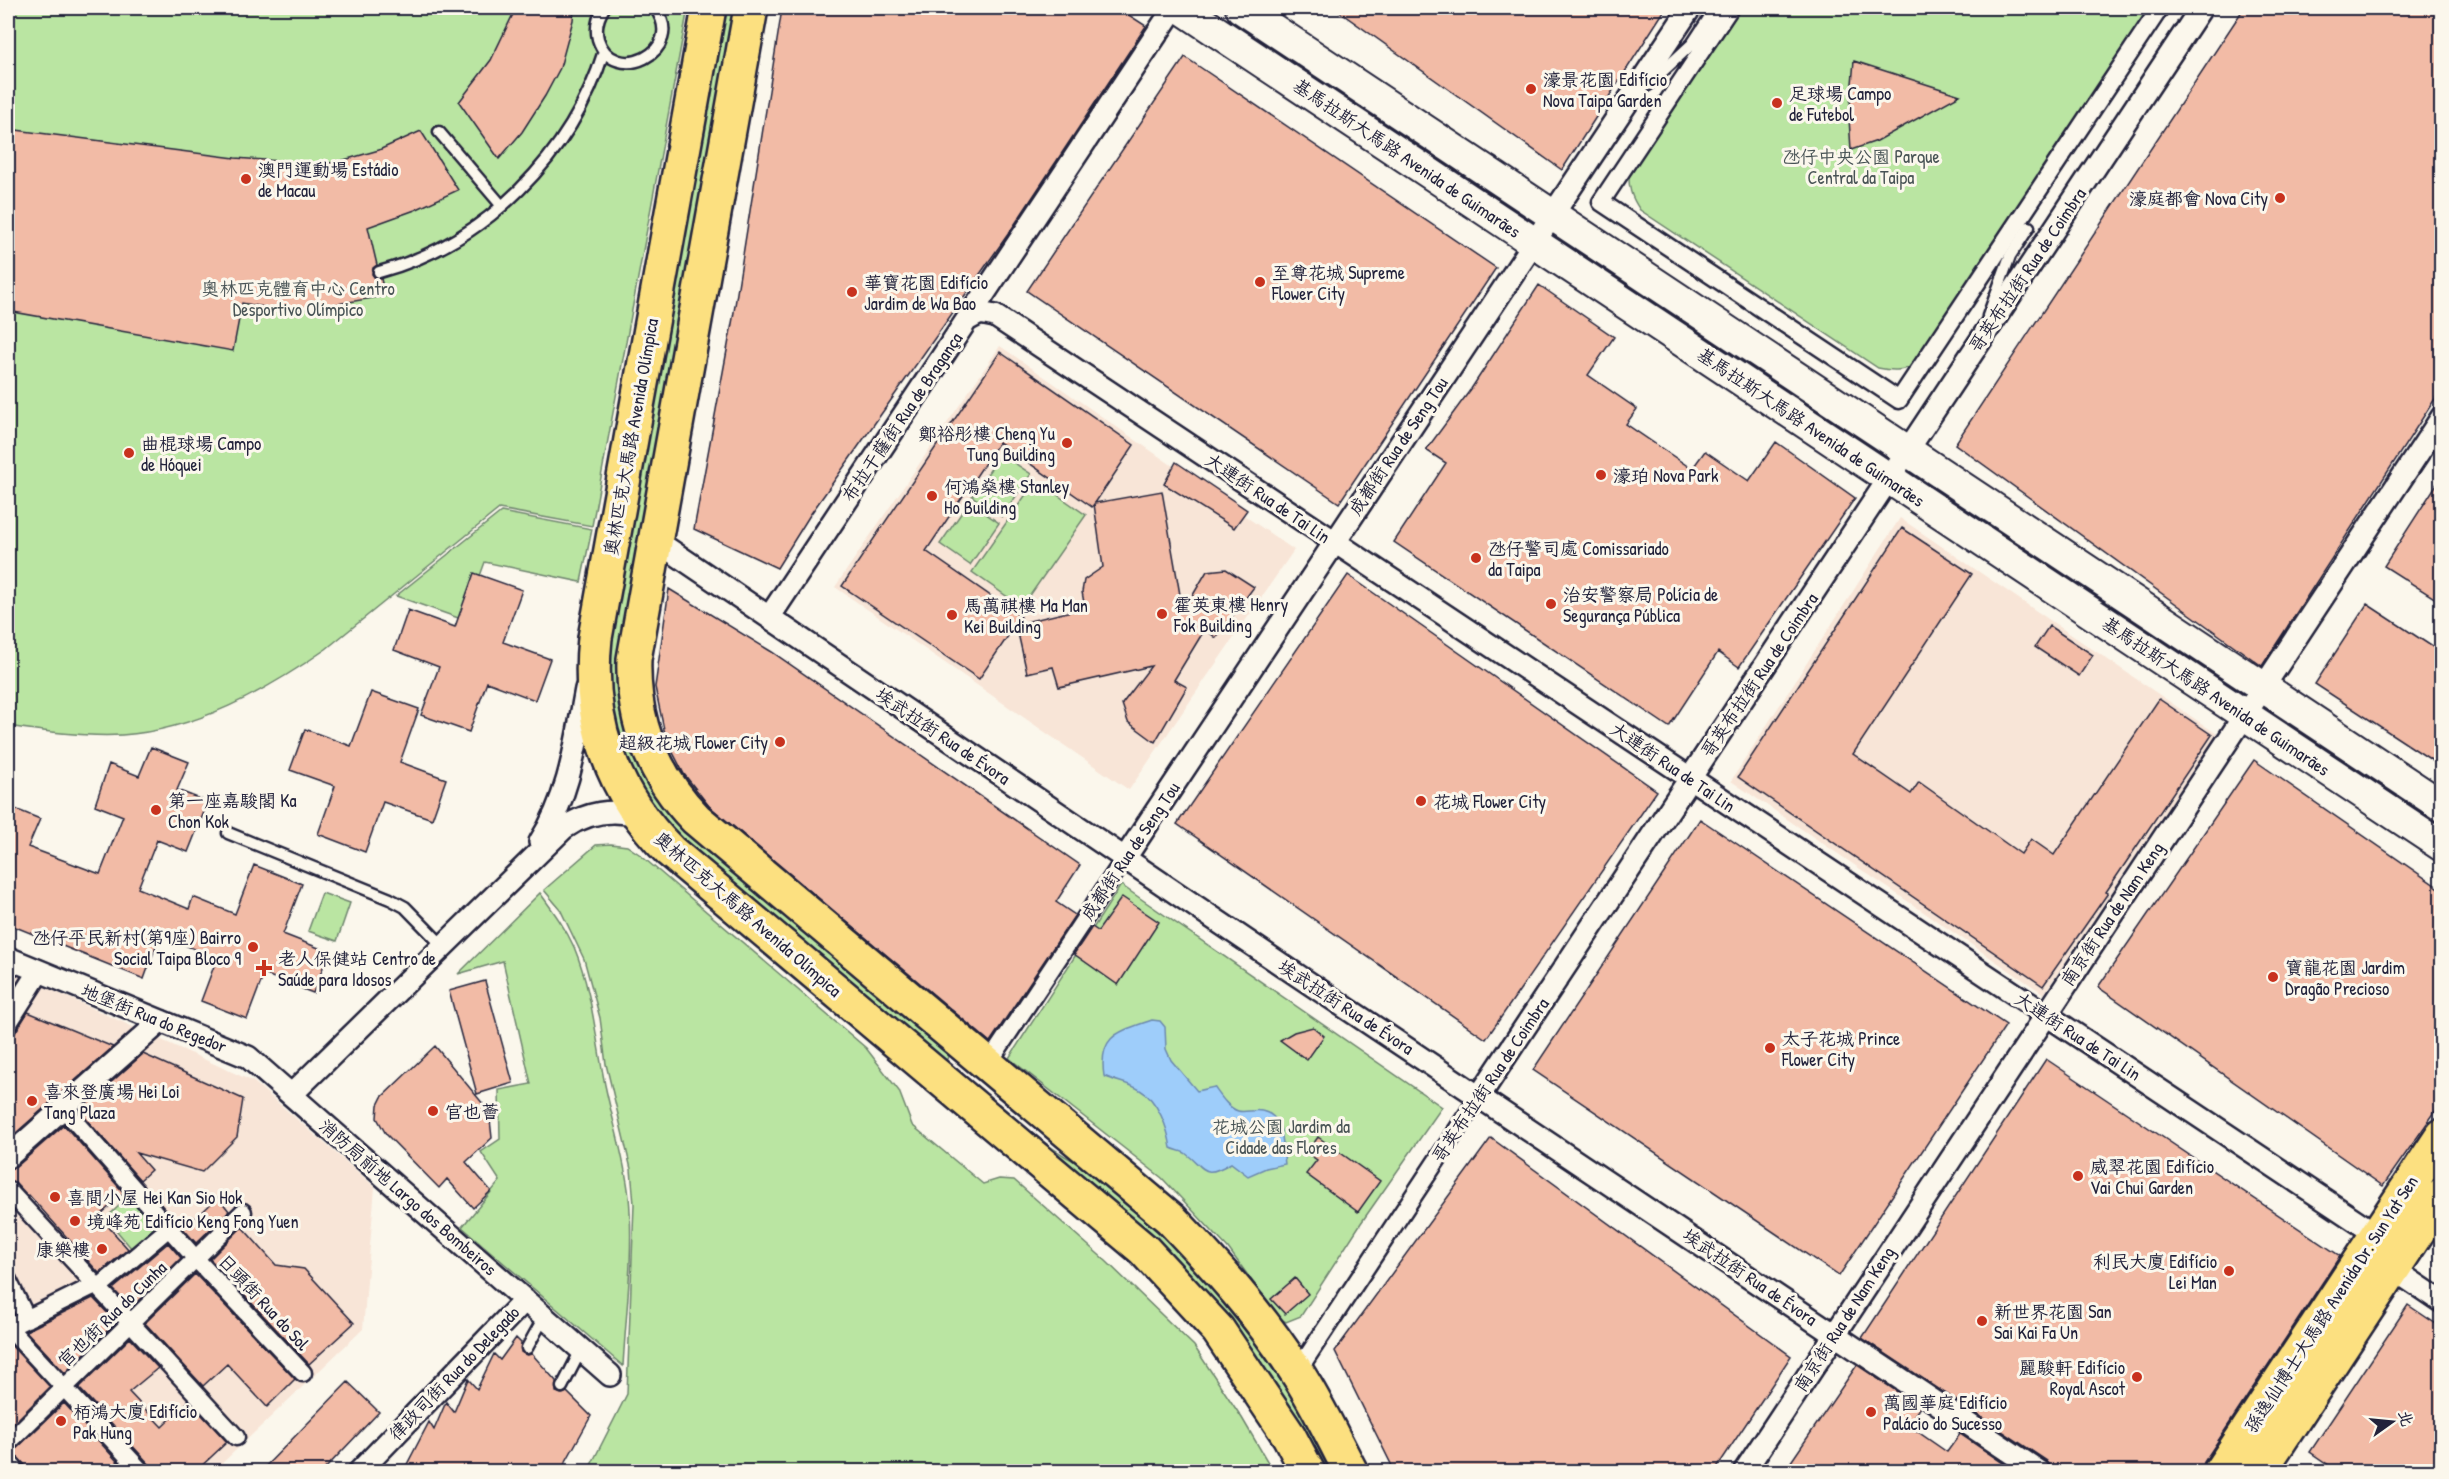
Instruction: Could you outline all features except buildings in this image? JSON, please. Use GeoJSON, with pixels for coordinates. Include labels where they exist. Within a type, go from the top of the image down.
{"type":"FeatureCollection","features":[{"type":"Feature","properties":{"kind":"main road","name":"奧林匹克大馬路 Avenida Olímpica"},"geometry":{"type":"LineString","coordinates":[[708,8],[595,639],[593,697],[601,735],[614,772],[639,816],[670,851],[1137,1244],[1218,1330],[1290,1436],[1308,1472]]}},
{"type":"Feature","properties":{"kind":"main road","name":"奧林匹克大馬路 Avenida Olímpica"},"geometry":{"type":"LineString","coordinates":[[751,8],[636,646],[634,675],[637,707],[650,754],[666,782],[696,819],[1171,1220],[1221,1271],[1250,1305],[1297,1372],[1351,1472]]}},
{"type":"Feature","properties":{"kind":"main road","name":"基馬拉斯大馬路 Avenida de Guimarães"},"geometry":{"type":"LineString","coordinates":[[1181,8],[2442,846]]}},
{"type":"Feature","properties":{"kind":"main road","name":"基馬拉斯大馬路 Avenida de Guimarães"},"geometry":{"type":"LineString","coordinates":[[1241,8],[2442,806]]}},
{"type":"Feature","properties":{"kind":"main road"},"geometry":{"type":"LineString","coordinates":[[942,1079],[958,1072],[968,1056],[989,1065],[1004,1087],[990,1099],[986,1116]]}},
{"type":"Feature","properties":{"kind":"main road","name":"孫逸仙博士大馬路 Avenida Dr. Sun Yat Sen"},"geometry":{"type":"LineString","coordinates":[[2220,1472],[2442,1136]]}},
{"type":"Feature","properties":{"kind":"main road","name":"孫逸仙博士大馬路 Avenida Dr. Sun Yat Sen"},"geometry":{"type":"LineString","coordinates":[[2259,1472],[2442,1195]]}},
{"type":"Feature","properties":{"kind":"street","name":"布拉干薩街 Rua de Bragança"},"geometry":{"type":"LineString","coordinates":[[770,616],[1174,8]]}},
{"type":"Feature","properties":{"kind":"street","name":"成都街 Rua de Seng Tou"},"geometry":{"type":"LineString","coordinates":[[989,1065],[1689,8]]}},
{"type":"Feature","properties":{"kind":"street"},"geometry":{"type":"LineString","coordinates":[[1730,8],[1601,202],[1899,400],[2160,8]]}},
{"type":"Feature","properties":{"kind":"street","name":"哥英布拉街 Rua de Coimbra"},"geometry":{"type":"LineString","coordinates":[[1297,1372],[2201,8]]}},
{"type":"Feature","properties":{"kind":"street"},"geometry":{"type":"LineString","coordinates":[[988,288],[987,303],[995,316]]}},
{"type":"Feature","properties":{"kind":"street"},"geometry":{"type":"LineString","coordinates":[[967,320],[980,313],[995,316]]}},
{"type":"Feature","properties":{"kind":"street","name":"大連街 Rua de Tai Lin"},"geometry":{"type":"LineString","coordinates":[[995,316],[2376,1234]]}},
{"type":"Feature","properties":{"kind":"street","name":"南京街 Rua de Nam Keng"},"geometry":{"type":"LineString","coordinates":[[1744,1472],[2442,417]]}},
{"type":"Feature","properties":{"kind":"street","name":"埃武拉街 Rua de Évora"},"geometry":{"type":"LineString","coordinates":[[655,540],[770,616],[775,623],[2040,1472]]}},
{"type":"Feature","properties":{"kind":"street"},"geometry":{"type":"LineString","coordinates":[[510,880],[546,833],[562,798],[573,761],[595,639]]}},
{"type":"Feature","properties":{"kind":"street"},"geometry":{"type":"LineString","coordinates":[[291,1095],[559,832],[575,821],[593,814],[613,812],[639,816]]}},
{"type":"Feature","properties":{"kind":"street","name":"地堡街 Rua do Regedor"},"geometry":{"type":"LineString","coordinates":[[8,957],[248,1057],[291,1095]]}},
{"type":"Feature","properties":{"kind":"street"},"geometry":{"type":"LineString","coordinates":[[8,1020],[39,971]]}},
{"type":"Feature","properties":{"kind":"street"},"geometry":{"type":"LineString","coordinates":[[8,1157],[161,1021]]}},
{"type":"Feature","properties":{"kind":"street","name":"消防局前地 Largo dos Bombeiros"},"geometry":{"type":"LineString","coordinates":[[291,1095],[610,1375]]}},
{"type":"Feature","properties":{"kind":"street","name":"日頭街 Rua do Sol"},"geometry":{"type":"LineString","coordinates":[[63,1108],[196,1258],[303,1373]]}},
{"type":"Feature","properties":{"kind":"street"},"geometry":{"type":"LineString","coordinates":[[8,1190],[236,1437]]}},
{"type":"Feature","properties":{"kind":"street","name":"官也街 Rua do Cunha"},"geometry":{"type":"LineString","coordinates":[[8,1443],[243,1212]]}},
{"type":"Feature","properties":{"kind":"street"},"geometry":{"type":"LineString","coordinates":[[142,1472],[8,1328],[97,1287],[169,1228]]}},
{"type":"Feature","properties":{"kind":"street"},"geometry":{"type":"LineString","coordinates":[[2393,1269],[2442,1302]]}},
{"type":"Feature","properties":{"kind":"street"},"geometry":{"type":"LineString","coordinates":[[8,1280],[27,1319]]}},
{"type":"Feature","properties":{"kind":"street","name":"律政司街 Rua do Delegado"},"geometry":{"type":"LineString","coordinates":[[359,1472],[525,1300]]}},
{"type":"Feature","properties":{"kind":"street"},"geometry":{"type":"LineString","coordinates":[[8,1461],[17,1472]]}},
{"type":"Feature","properties":{"kind":"lane"},"geometry":{"type":"LineString","coordinates":[[604,8],[598,19],[599,41],[604,51],[613,58],[628,62],[648,57],[659,45],[663,30],[662,19],[655,8]]}},
{"type":"Feature","properties":{"kind":"lane"},"geometry":{"type":"LineString","coordinates":[[1622,110],[1692,44],[1711,15]]}},
{"type":"Feature","properties":{"kind":"lane"},"geometry":{"type":"LineString","coordinates":[[379,272],[409,262],[446,245],[502,206],[540,168],[564,136],[585,101],[604,51]]}},
{"type":"Feature","properties":{"kind":"lane"},"geometry":{"type":"LineString","coordinates":[[439,132],[502,206]]}},
{"type":"Feature","properties":{"kind":"lane"},"geometry":{"type":"LineString","coordinates":[[1977,346],[2010,256],[2030,227]]}},
{"type":"Feature","properties":{"kind":"lane"},"geometry":{"type":"LineString","coordinates":[[228,833],[390,898],[405,907],[443,946]]}},
{"type":"Feature","properties":{"kind":"lane"},"geometry":{"type":"LineString","coordinates":[[527,1348],[544,1317]]}},
{"type":"Feature","properties":{"kind":"lane"},"geometry":{"type":"LineString","coordinates":[[562,1388],[582,1350]]}},
{"type":"Feature","properties":{"kind":"shaded area"},"geometry":{"type":"Polygon","coordinates":[[[1000,346],[1294,550],[1129,790],[835,587],[1000,346]]]}},
{"type":"Feature","properties":{"kind":"shaded area"},"geometry":{"type":"Polygon","coordinates":[[[1900,518],[2217,734],[2044,994],[1731,781],[1900,518]]]}},
{"type":"Feature","properties":{"kind":"shaded area"},"geometry":{"type":"Polygon","coordinates":[[[8,970],[254,1082],[375,1187],[363,1329],[214,1471],[8,1472],[8,970]]]}},
{"type":"Feature","properties":{"kind":"green space","name":"奧林匹克體育中心 Centro Desportivo Olímpico"},"geometry":{"type":"Polygon","coordinates":[[[8,8],[688,8],[592,526],[499,509],[326,649],[255,693],[203,717],[150,732],[122,735],[65,734],[8,726],[8,8]]]}},
{"type":"Feature","properties":{"kind":"green space"},"geometry":{"type":"Polygon","coordinates":[[[722,8],[738,8],[625,642],[645,775],[668,812],[709,850],[953,1052],[946,1060],[943,1060],[656,819],[623,755],[611,713],[607,667],[609,641],[722,8]]]}},
{"type":"Feature","properties":{"kind":"green space","name":"氹仔中央公園 Parque Central da Taipa"},"geometry":{"type":"Polygon","coordinates":[[[1734,8],[2156,8],[1914,366],[1892,370],[1878,368],[1640,210],[1632,196],[1629,171],[1734,8]]]}},
{"type":"Feature","properties":{"kind":"green space"},"geometry":{"type":"Polygon","coordinates":[[[1001,454],[1031,474],[1002,517],[972,496],[1001,454]]]}},
{"type":"Feature","properties":{"kind":"green space"},"geometry":{"type":"Polygon","coordinates":[[[1036,480],[1086,515],[1022,607],[972,572],[1036,480]]]}},
{"type":"Feature","properties":{"kind":"green space"},"geometry":{"type":"Polygon","coordinates":[[[969,502],[999,523],[970,565],[940,544],[969,502]]]}},
{"type":"Feature","properties":{"kind":"green space"},"geometry":{"type":"Polygon","coordinates":[[[501,512],[592,529],[581,582],[485,562],[464,620],[396,596],[501,512]]]}},
{"type":"Feature","properties":{"kind":"green space"},"geometry":{"type":"Polygon","coordinates":[[[596,845],[627,846],[639,854],[866,1048],[899,1091],[912,1125],[983,1184],[999,1179],[1014,1180],[1106,1261],[1194,1346],[1242,1418],[1273,1471],[588,1471],[627,1394],[634,1204],[631,1169],[606,1064],[600,1018],[584,959],[560,909],[544,890],[596,845]]]}},
{"type":"Feature","properties":{"kind":"green space","name":"花城公園 Jardim da Cidade das Flores"},"geometry":{"type":"Polygon","coordinates":[[[1121,885],[1442,1107],[1361,1223],[1301,1316],[1286,1322],[1279,1318],[1228,1248],[1162,1178],[1009,1058],[1121,885]]]}},
{"type":"Feature","properties":{"kind":"green space"},"geometry":{"type":"Polygon","coordinates":[[[322,893],[350,903],[337,941],[308,931],[322,893]]]}},
{"type":"Feature","properties":{"kind":"green space"},"geometry":{"type":"Polygon","coordinates":[[[540,893],[567,933],[580,963],[627,1183],[631,1239],[623,1366],[462,1227],[500,1181],[481,1152],[500,1139],[499,1090],[531,1084],[503,961],[458,974],[540,893]]]}},
{"type":"Feature","properties":{"kind":"green space"},"geometry":{"type":"Polygon","coordinates":[[[999,1104],[1052,1148],[1088,1168],[1186,1258],[1253,1336],[1308,1424],[1334,1471],[1319,1471],[1281,1401],[993,1109],[999,1104]]]}},
{"type":"Feature","properties":{"kind":"green space"},"geometry":{"type":"Polygon","coordinates":[[[136,1190],[164,1222],[132,1249],[106,1218],[136,1190]]]}},
{"type":"Feature","properties":{"kind":"water"},"geometry":{"type":"Polygon","coordinates":[[[1152,1020],[1160,1021],[1165,1027],[1166,1049],[1171,1060],[1197,1091],[1214,1087],[1224,1101],[1234,1109],[1262,1111],[1275,1119],[1281,1132],[1285,1164],[1266,1168],[1248,1176],[1231,1163],[1215,1171],[1205,1170],[1185,1153],[1171,1148],[1161,1116],[1146,1095],[1140,1090],[1104,1076],[1104,1052],[1113,1037],[1129,1028],[1152,1020]]]}},
{"type":"Feature","properties":{"kind":"place","name":"濠景花園 Edifício Nova Taipa Garden"},"geometry":{"type":"Point","coordinates":[1531,89]}},
{"type":"Feature","properties":{"kind":"place","name":"足球場 Campo de Futebol"},"geometry":{"type":"Point","coordinates":[1777,103]}},
{"type":"Feature","properties":{"kind":"place","name":"澳門運動場 Estádio de Macau"},"geometry":{"type":"Point","coordinates":[246,179]}},
{"type":"Feature","properties":{"kind":"place","name":"濠庭都會 Nova City"},"geometry":{"type":"Point","coordinates":[2280,198]}},
{"type":"Feature","properties":{"kind":"place","name":"至尊花城 Supreme Flower City"},"geometry":{"type":"Point","coordinates":[1260,282]}},
{"type":"Feature","properties":{"kind":"place","name":"華寶花園 Edifício Jardim de Wa Bao"},"geometry":{"type":"Point","coordinates":[852,292]}},
{"type":"Feature","properties":{"kind":"place","name":"鄭裕彤樓 Cheng Yu Tung Building"},"geometry":{"type":"Point","coordinates":[1067,443]}},
{"type":"Feature","properties":{"kind":"place","name":"曲棍球場 Campo de Hóquei"},"geometry":{"type":"Point","coordinates":[129,453]}},
{"type":"Feature","properties":{"kind":"place","name":"濠珀 Nova Park"},"geometry":{"type":"Point","coordinates":[1601,475]}},
{"type":"Feature","properties":{"kind":"place","name":"何鴻燊樓 Stanley Ho Building"},"geometry":{"type":"Point","coordinates":[932,496]}},
{"type":"Feature","properties":{"kind":"place","name":"氹仔警司處 Comissariado da Taipa"},"geometry":{"type":"Point","coordinates":[1476,558]}},
{"type":"Feature","properties":{"kind":"place","name":"治安警察局 Polícia de Segurança Pública"},"geometry":{"type":"Point","coordinates":[1551,604]}},
{"type":"Feature","properties":{"kind":"place","name":"霍英東樓 Henry Fok Building"},"geometry":{"type":"Point","coordinates":[1162,614]}},
{"type":"Feature","properties":{"kind":"place","name":"馬萬祺樓 Ma Man Kei Building"},"geometry":{"type":"Point","coordinates":[952,615]}},
{"type":"Feature","properties":{"kind":"place","name":"超級花城 Flower City"},"geometry":{"type":"Point","coordinates":[780,742]}},
{"type":"Feature","properties":{"kind":"place","name":"花城 Flower City"},"geometry":{"type":"Point","coordinates":[1421,801]}},
{"type":"Feature","properties":{"kind":"place","name":"第一座嘉駿閣 Ka Chon Kok"},"geometry":{"type":"Point","coordinates":[156,810]}},
{"type":"Feature","properties":{"kind":"place","name":"氹仔平民新村(第9座) Bairro Social Taipa Bloco 9"},"geometry":{"type":"Point","coordinates":[253,947]}},
{"type":"Feature","properties":{"kind":"place","name":"老人保健站 Centro de Saúde para Idosos"},"geometry":{"type":"Point","coordinates":[264,968]}},
{"type":"Feature","properties":{"kind":"place","name":"寶龍花園 Jardim Dragão Precioso"},"geometry":{"type":"Point","coordinates":[2273,977]}},
{"type":"Feature","properties":{"kind":"place","name":"太子花城 Prince Flower City"},"geometry":{"type":"Point","coordinates":[1770,1048]}},
{"type":"Feature","properties":{"kind":"place","name":"喜來登廣場 Hei Loi Tang Plaza"},"geometry":{"type":"Point","coordinates":[32,1101]}},
{"type":"Feature","properties":{"kind":"place","name":"官也薈"},"geometry":{"type":"Point","coordinates":[433,1111]}},
{"type":"Feature","properties":{"kind":"place","name":"威翠花園 Edifício Vai Chui Garden"},"geometry":{"type":"Point","coordinates":[2078,1176]}},
{"type":"Feature","properties":{"kind":"place","name":"喜間小屋 Hei Kan Sio Hok"},"geometry":{"type":"Point","coordinates":[55,1197]}},
{"type":"Feature","properties":{"kind":"place","name":"境峰苑 Edifício Keng Fong Yuen"},"geometry":{"type":"Point","coordinates":[75,1221]}},
{"type":"Feature","properties":{"kind":"place","name":"康樂樓"},"geometry":{"type":"Point","coordinates":[102,1249]}},
{"type":"Feature","properties":{"kind":"place","name":"利民大廈 Edifício Lei Man"},"geometry":{"type":"Point","coordinates":[2229,1271]}},
{"type":"Feature","properties":{"kind":"place","name":"新世界花園 San Sai Kai Fa Un"},"geometry":{"type":"Point","coordinates":[1982,1321]}},
{"type":"Feature","properties":{"kind":"place","name":"麗駿軒 Edifício Royal Ascot"},"geometry":{"type":"Point","coordinates":[2137,1377]}},
{"type":"Feature","properties":{"kind":"place","name":"萬國華庭 Edifício Palácio do Sucesso"},"geometry":{"type":"Point","coordinates":[1871,1412]}},
{"type":"Feature","properties":{"kind":"place","name":"栢鴻大廈 Edifício Pak Hung"},"geometry":{"type":"Point","coordinates":[61,1421]}}]}
